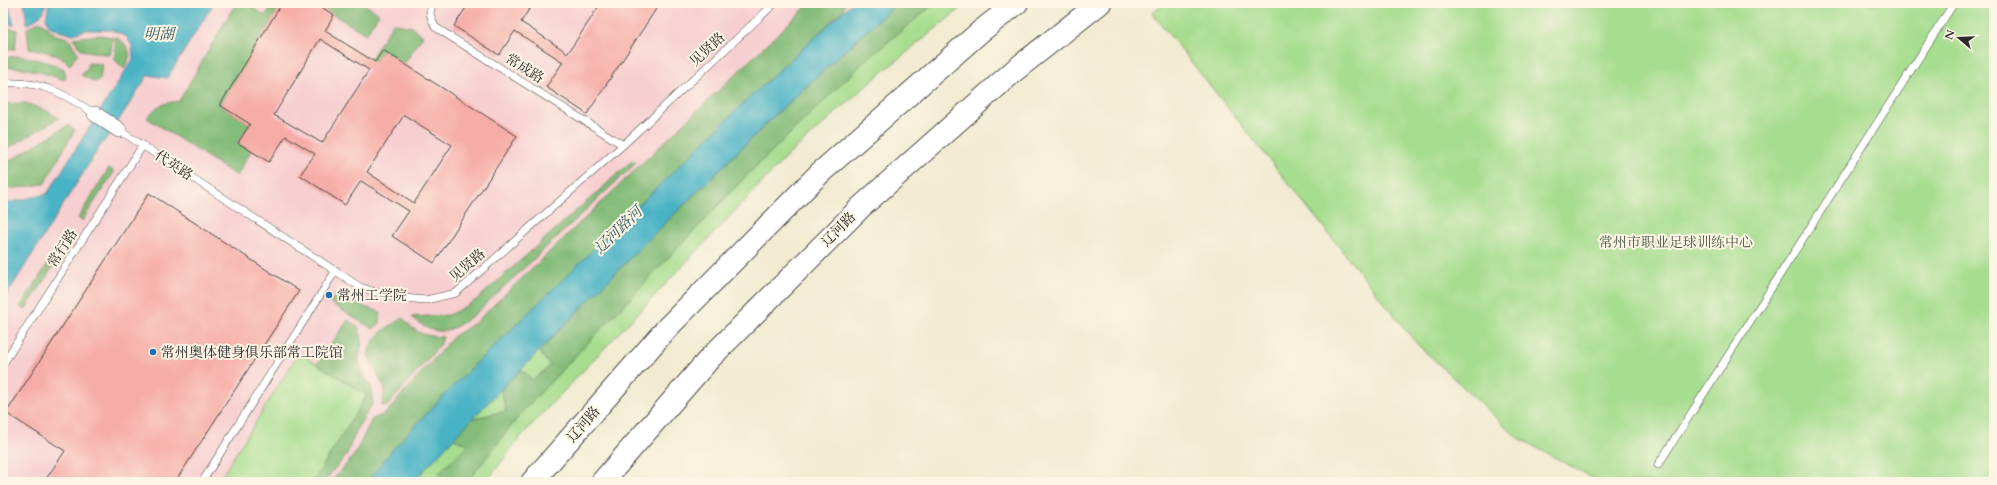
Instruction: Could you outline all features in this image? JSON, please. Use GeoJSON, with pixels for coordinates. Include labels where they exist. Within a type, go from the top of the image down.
{"type":"FeatureCollection","features":[{"type":"Feature","properties":{"kind":"main road","name":"辽河路"},"geometry":{"type":"LineString","coordinates":[[532,482],[668,327],[820,173],[981,31],[1017,3]]}},
{"type":"Feature","properties":{"kind":"main road","name":"辽河路"},"geometry":{"type":"LineString","coordinates":[[602,482],[710,358],[860,207],[1015,70],[1100,3]]}},
{"type":"Feature","properties":{"kind":"street","name":"代英路"},"geometry":{"type":"LineString","coordinates":[[96,114],[120,130]]}},
{"type":"Feature","properties":{"kind":"lane","name":"常成路"},"geometry":{"type":"LineString","coordinates":[[432,3],[430,14],[435,27],[623,145]]}},
{"type":"Feature","properties":{"kind":"lane"},"geometry":{"type":"LineString","coordinates":[[1658,465],[1954,3]]}},
{"type":"Feature","properties":{"kind":"lane","name":"见贤路"},"geometry":{"type":"LineString","coordinates":[[336,270],[360,287],[391,297],[426,300],[456,293],[623,145],[771,4]]}},
{"type":"Feature","properties":{"kind":"lane","name":"代英路"},"geometry":{"type":"LineString","coordinates":[[3,83],[18,82],[42,85],[70,98],[96,114]]}},
{"type":"Feature","properties":{"kind":"lane","name":"代英路"},"geometry":{"type":"LineString","coordinates":[[120,130],[336,270]]}},
{"type":"Feature","properties":{"kind":"lane","name":"常行路"},"geometry":{"type":"LineString","coordinates":[[3,364],[143,145]]}},
{"type":"Feature","properties":{"kind":"lane"},"geometry":{"type":"LineString","coordinates":[[202,482],[336,270]]}},
{"type":"Feature","properties":{"kind":"shaded area","name":"常州工学院"},"geometry":{"type":"Polygon","coordinates":[[[3,3],[965,3],[874,79],[788,156],[522,435],[486,482],[3,482],[3,3]]]}},
{"type":"Feature","properties":{"kind":"green space"},"geometry":{"type":"Polygon","coordinates":[[[236,3],[246,3],[265,16],[273,4],[271,3],[282,3],[220,105],[250,124],[238,143],[251,151],[237,176],[147,118],[160,106],[179,101],[236,3]]]}},
{"type":"Feature","properties":{"kind":"green space"},"geometry":{"type":"Polygon","coordinates":[[[325,3],[363,3],[379,14],[366,34],[322,8],[325,3]]]}},
{"type":"Feature","properties":{"kind":"green space"},"geometry":{"type":"Polygon","coordinates":[[[810,3],[846,3],[842,11],[740,107],[440,399],[390,454],[367,482],[331,482],[355,454],[372,419],[385,414],[454,336],[475,323],[810,3]]]}},
{"type":"Feature","properties":{"kind":"green space"},"geometry":{"type":"Polygon","coordinates":[[[897,3],[935,3],[867,59],[747,175],[523,411],[467,482],[453,482],[455,480],[438,474],[469,444],[453,439],[472,419],[506,411],[501,389],[521,370],[533,380],[550,366],[539,351],[648,240],[781,110],[897,3]]]}},
{"type":"Feature","properties":{"kind":"green space"},"geometry":{"type":"Polygon","coordinates":[[[935,3],[967,3],[874,79],[788,155],[522,435],[486,482],[467,482],[523,411],[747,175],[867,59],[935,3]]]}},
{"type":"Feature","properties":{"kind":"green space","name":"常州市职业足球训练中心"},"geometry":{"type":"Polygon","coordinates":[[[1166,3],[1994,3],[1994,475],[1981,482],[1600,482],[1517,437],[1417,344],[1152,13],[1166,3]]]}},
{"type":"Feature","properties":{"kind":"green space"},"geometry":{"type":"Polygon","coordinates":[[[40,21],[56,35],[68,38],[78,53],[70,65],[51,53],[29,49],[27,28],[40,21]]]}},
{"type":"Feature","properties":{"kind":"green space"},"geometry":{"type":"Polygon","coordinates":[[[393,23],[412,27],[423,36],[404,64],[383,50],[375,62],[370,59],[393,23]]]}},
{"type":"Feature","properties":{"kind":"green space"},"geometry":{"type":"Polygon","coordinates":[[[3,27],[17,30],[15,49],[3,49],[3,27]]]}},
{"type":"Feature","properties":{"kind":"green space"},"geometry":{"type":"Polygon","coordinates":[[[99,35],[113,37],[110,55],[81,50],[73,38],[99,35]]]}},
{"type":"Feature","properties":{"kind":"green space"},"geometry":{"type":"Polygon","coordinates":[[[116,37],[129,50],[129,59],[124,69],[114,59],[116,37]]]}},
{"type":"Feature","properties":{"kind":"green space"},"geometry":{"type":"Polygon","coordinates":[[[18,56],[41,61],[64,69],[66,77],[64,80],[34,70],[3,67],[3,58],[18,56]]]}},
{"type":"Feature","properties":{"kind":"green space"},"geometry":{"type":"Polygon","coordinates":[[[88,63],[102,64],[100,79],[95,82],[81,75],[87,69],[88,63]]]}},
{"type":"Feature","properties":{"kind":"green space"},"geometry":{"type":"Polygon","coordinates":[[[25,103],[45,110],[59,118],[3,151],[3,104],[25,103]]]}},
{"type":"Feature","properties":{"kind":"green space"},"geometry":{"type":"Polygon","coordinates":[[[68,125],[75,130],[44,184],[3,190],[3,165],[68,125]]]}},
{"type":"Feature","properties":{"kind":"green space"},"geometry":{"type":"Polygon","coordinates":[[[633,160],[636,163],[475,314],[451,329],[444,331],[429,329],[412,317],[449,315],[475,301],[633,160]]]}},
{"type":"Feature","properties":{"kind":"green space"},"geometry":{"type":"Polygon","coordinates":[[[109,168],[114,172],[82,221],[78,218],[109,168]]]}},
{"type":"Feature","properties":{"kind":"green space"},"geometry":{"type":"Polygon","coordinates":[[[51,259],[56,262],[25,310],[20,307],[51,259]]]}},
{"type":"Feature","properties":{"kind":"green space"},"geometry":{"type":"Polygon","coordinates":[[[339,290],[364,307],[381,312],[380,323],[373,329],[330,303],[339,290]]]}},
{"type":"Feature","properties":{"kind":"green space"},"geometry":{"type":"Polygon","coordinates":[[[403,318],[420,333],[430,336],[443,337],[440,345],[388,405],[382,406],[385,389],[368,355],[373,341],[381,332],[403,318]]]}},
{"type":"Feature","properties":{"kind":"green space"},"geometry":{"type":"Polygon","coordinates":[[[348,320],[359,328],[362,340],[359,359],[362,374],[371,386],[373,403],[358,427],[346,456],[323,482],[313,482],[367,395],[317,364],[348,320]]]}},
{"type":"Feature","properties":{"kind":"green space"},"geometry":{"type":"Polygon","coordinates":[[[539,351],[550,366],[533,380],[521,370],[539,351]]]}},
{"type":"Feature","properties":{"kind":"green space"},"geometry":{"type":"Polygon","coordinates":[[[299,353],[367,395],[313,482],[218,482],[299,353]]]}},
{"type":"Feature","properties":{"kind":"green space"},"geometry":{"type":"Polygon","coordinates":[[[501,389],[506,411],[472,419],[501,389]]]}},
{"type":"Feature","properties":{"kind":"green space"},"geometry":{"type":"Polygon","coordinates":[[[453,439],[470,444],[438,474],[456,480],[453,482],[413,482],[453,439]]]}},
{"type":"Feature","properties":{"kind":"water"},"geometry":{"type":"Polygon","coordinates":[[[3,3],[8,3],[14,25],[3,23],[3,3]]]}},
{"type":"Feature","properties":{"kind":"water"},"geometry":{"type":"Polygon","coordinates":[[[24,3],[46,3],[44,11],[40,16],[27,24],[24,3]]]}},
{"type":"Feature","properties":{"kind":"water","name":"明湖"},"geometry":{"type":"Polygon","coordinates":[[[49,3],[214,3],[167,78],[148,75],[110,134],[100,146],[3,301],[3,204],[47,194],[133,59],[132,46],[127,37],[112,30],[85,30],[74,34],[62,32],[49,26],[46,18],[49,3]]]}},
{"type":"Feature","properties":{"kind":"water","name":"辽河路河"},"geometry":{"type":"Polygon","coordinates":[[[852,3],[897,3],[776,114],[648,240],[472,419],[413,482],[367,482],[392,450],[448,391],[749,98],[852,3]]]}},
{"type":"Feature","properties":{"kind":"building"},"geometry":{"type":"Polygon","coordinates":[[[282,3],[315,3],[334,15],[325,31],[375,62],[383,50],[517,136],[434,263],[392,236],[409,211],[361,181],[345,205],[300,175],[315,154],[286,136],[269,162],[238,143],[250,124],[220,105],[282,3]],[[320,39],[274,115],[322,143],[369,70],[320,39]],[[404,115],[367,172],[414,203],[452,145],[404,115]]]}},
{"type":"Feature","properties":{"kind":"building"},"geometry":{"type":"Polygon","coordinates":[[[469,3],[533,3],[521,22],[568,53],[601,3],[660,3],[587,114],[546,87],[563,62],[515,31],[499,55],[454,26],[469,3]]]}},
{"type":"Feature","properties":{"kind":"building","name":"常州奥体健身俱乐部常工院馆"},"geometry":{"type":"Polygon","coordinates":[[[149,193],[299,291],[175,482],[44,482],[65,451],[6,413],[149,193]]]}},
{"type":"Feature","properties":{"kind":"place","name":"常州工学院"},"geometry":{"type":"Point","coordinates":[329,295]}},
{"type":"Feature","properties":{"kind":"place","name":"常州奥体健身俱乐部常工院馆"},"geometry":{"type":"Point","coordinates":[153,352]}}]}
